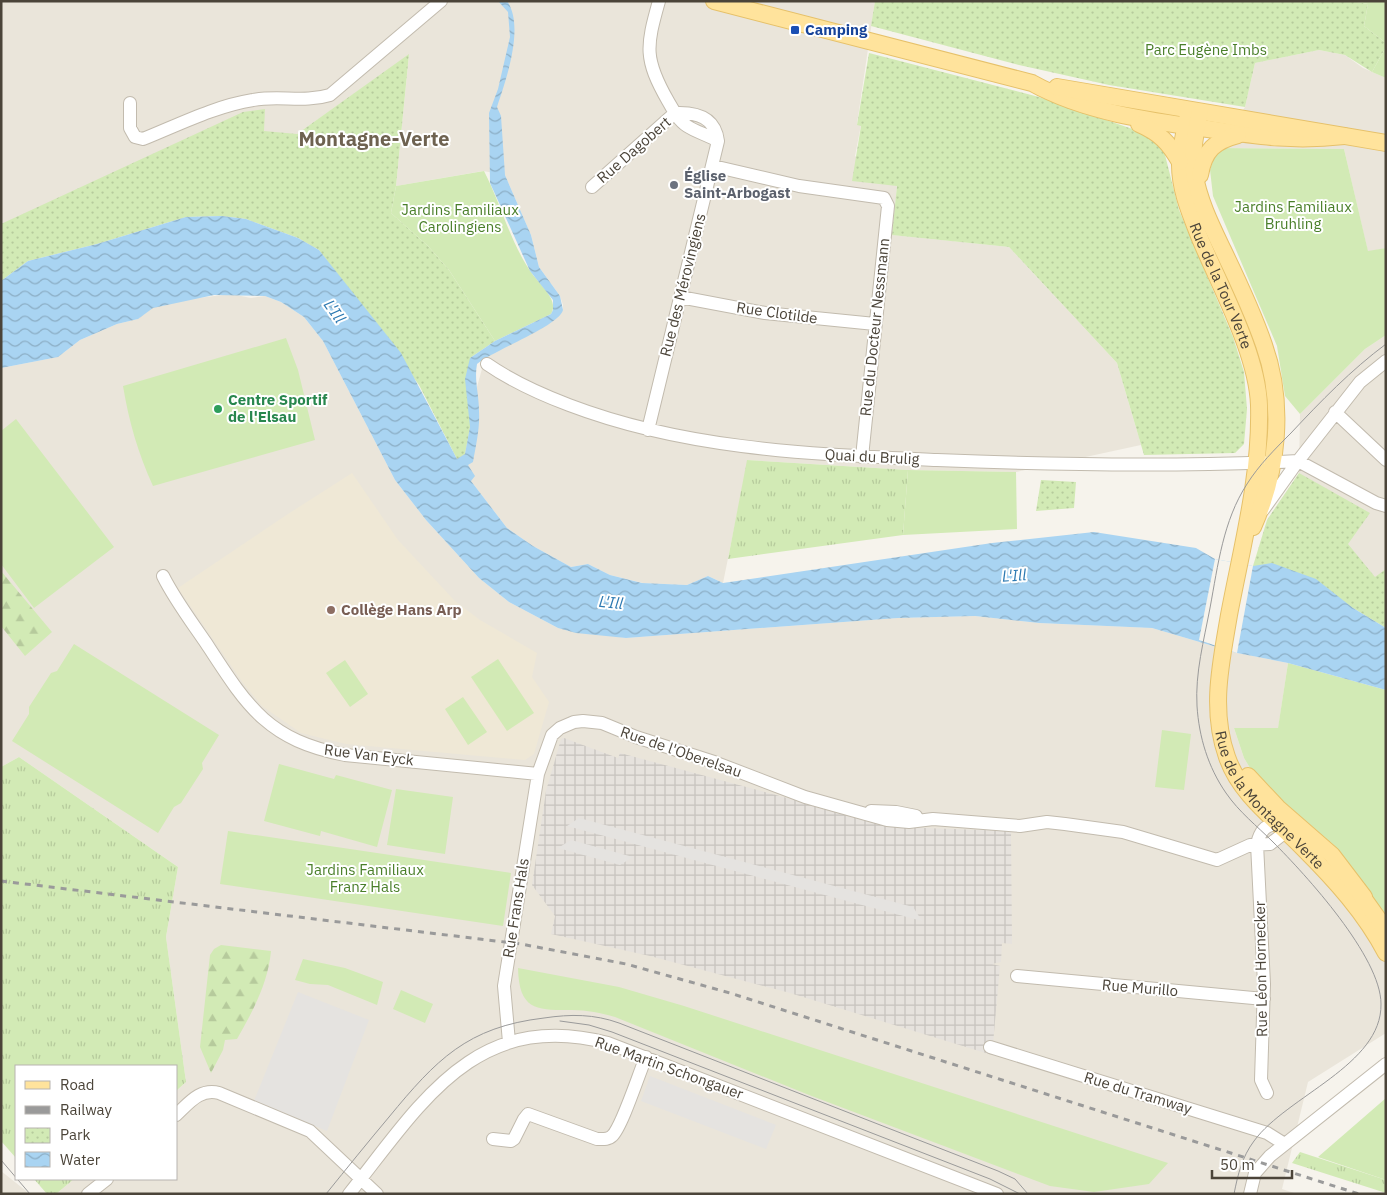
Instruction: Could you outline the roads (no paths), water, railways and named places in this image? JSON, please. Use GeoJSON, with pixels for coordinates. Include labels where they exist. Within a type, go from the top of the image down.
{"type":"FeatureCollection","features":[{"type":"Feature","properties":{"kind":"main road"},"geometry":{"type":"LineString","coordinates":[[714,1],[746,5],[1032,83],[1193,119],[1240,135],[1295,140],[1344,136]]}},
{"type":"Feature","properties":{"kind":"main road"},"geometry":{"type":"LineString","coordinates":[[1032,83],[1055,96],[1112,112],[1160,134],[1180,162]]}},
{"type":"Feature","properties":{"kind":"main road"},"geometry":{"type":"LineString","coordinates":[[1112,112],[1292,127],[1386,143]]}},
{"type":"Feature","properties":{"kind":"main road","name":"Rue de la Tour Verte"},"geometry":{"type":"LineString","coordinates":[[1193,119],[1180,162],[1186,202],[1242,337],[1256,380],[1264,462]]}},
{"type":"Feature","properties":{"kind":"main road","name":"Rue de la Tour Verte"},"geometry":{"type":"LineString","coordinates":[[1193,119],[1194,171],[1197,188],[1204,210],[1258,328],[1270,362],[1275,389],[1276,430],[1264,462]]}},
{"type":"Feature","properties":{"kind":"main road"},"geometry":{"type":"LineString","coordinates":[[1197,188],[1206,152],[1220,141],[1240,135]]}},
{"type":"Feature","properties":{"kind":"main road"},"geometry":{"type":"LineString","coordinates":[[1239,559],[1257,520],[1268,488],[1264,462]]}},
{"type":"Feature","properties":{"kind":"main road"},"geometry":{"type":"LineString","coordinates":[[1239,559],[1264,462]]}},
{"type":"Feature","properties":{"kind":"main road","name":"Rue de la Montagne Verte"},"geometry":{"type":"LineString","coordinates":[[1239,559],[1218,674],[1221,738],[1232,768],[1246,791],[1288,827],[1332,855],[1364,897],[1384,942]]}},
{"type":"Feature","properties":{"kind":"main road","name":"Rue de la Montagne Verte"},"geometry":{"type":"LineString","coordinates":[[1218,700],[1235,758],[1246,774],[1278,808],[1288,827],[1343,890],[1384,942]]}},
{"type":"Feature","properties":{"kind":"street"},"geometry":{"type":"LineString","coordinates":[[130,103],[130,128],[135,137],[143,139],[224,108],[254,99],[316,99],[326,96],[441,1]]}},
{"type":"Feature","properties":{"kind":"street","name":"Rue des Mérovingiens"},"geometry":{"type":"LineString","coordinates":[[648,430],[718,141],[686,125],[675,114],[657,81],[649,62],[649,42],[659,1]]}},
{"type":"Feature","properties":{"kind":"street","name":"Rue Dagobert"},"geometry":{"type":"LineString","coordinates":[[592,186],[675,114]]}},
{"type":"Feature","properties":{"kind":"street","name":"Rue du Docteur Nessmann"},"geometry":{"type":"LineString","coordinates":[[712,166],[799,186],[884,198],[888,206],[862,457]]}},
{"type":"Feature","properties":{"kind":"street","name":"Rue Clotilde"},"geometry":{"type":"LineString","coordinates":[[680,297],[766,313],[875,324]]}},
{"type":"Feature","properties":{"kind":"street"},"geometry":{"type":"LineString","coordinates":[[1257,520],[1335,412],[1360,382],[1386,361]]}},
{"type":"Feature","properties":{"kind":"street","name":"Quai du Brulig"},"geometry":{"type":"LineString","coordinates":[[487,364],[504,376],[537,393],[601,416],[648,430],[739,447],[862,457],[1071,466],[1264,462]]}},
{"type":"Feature","properties":{"kind":"street"},"geometry":{"type":"LineString","coordinates":[[1335,412],[1386,460]]}},
{"type":"Feature","properties":{"kind":"street"},"geometry":{"type":"LineString","coordinates":[[1264,462],[1298,461],[1376,503],[1386,506]]}},
{"type":"Feature","properties":{"kind":"street","name":"Rue Van Eyck"},"geometry":{"type":"LineString","coordinates":[[162,576],[243,699],[270,725],[299,742],[321,750],[346,754],[538,774]]}},
{"type":"Feature","properties":{"kind":"street","name":"Rue de l'Oberelsau"},"geometry":{"type":"LineString","coordinates":[[538,774],[548,744],[556,731],[574,722],[592,721],[714,762],[805,797],[852,810],[896,812],[933,819],[1020,826],[1052,822],[1110,830],[1217,860],[1250,845],[1260,845]]}},
{"type":"Feature","properties":{"kind":"street","name":"Rue Frans Hals"},"geometry":{"type":"LineString","coordinates":[[509,1042],[504,986],[538,774]]}},
{"type":"Feature","properties":{"kind":"street"},"geometry":{"type":"LineString","coordinates":[[1260,845],[1266,826],[1272,823],[1288,827]]}},
{"type":"Feature","properties":{"kind":"street","name":"Rue Léon Hornecker"},"geometry":{"type":"LineString","coordinates":[[1260,845],[1264,999],[1261,1080],[1267,1094]]}},
{"type":"Feature","properties":{"kind":"street","name":"Rue Murillo"},"geometry":{"type":"LineString","coordinates":[[1017,976],[1264,999]]}},
{"type":"Feature","properties":{"kind":"street","name":"Rue Martin Schongauer"},"geometry":{"type":"LineString","coordinates":[[348,1194],[443,1080],[472,1059],[509,1042],[538,1037],[583,1037],[608,1043],[997,1194]]}},
{"type":"Feature","properties":{"kind":"street","name":"Rue du Tramway"},"geometry":{"type":"LineString","coordinates":[[990,1047],[1267,1133],[1283,1143]]}},
{"type":"Feature","properties":{"kind":"street"},"geometry":{"type":"LineString","coordinates":[[493,1138],[511,1141],[514,1139],[524,1118],[528,1114],[597,1138],[608,1139],[618,1126],[646,1057]]}},
{"type":"Feature","properties":{"kind":"street"},"geometry":{"type":"LineString","coordinates":[[1250,1194],[1257,1170],[1283,1143],[1386,1064]]}},
{"type":"Feature","properties":{"kind":"street"},"geometry":{"type":"LineString","coordinates":[[178,1113],[201,1093],[212,1091],[219,1093],[310,1131],[377,1194]]}},
{"type":"Feature","properties":{"kind":"street"},"geometry":{"type":"LineString","coordinates":[[88,1194],[106,1180]]}},
{"type":"Feature","properties":{"kind":"street","name":"Rue Martin Schongauer"},"geometry":{"type":"LineString","coordinates":[[978,1186],[990,1194]]}},
{"type":"Feature","properties":{"kind":"water","name":"L'Ill"},"geometry":{"type":"Polygon","coordinates":[[[498,1],[507,1],[512,12],[514,24],[514,38],[509,68],[497,107],[501,116],[505,175],[531,235],[539,267],[560,296],[563,310],[559,316],[539,330],[477,364],[478,436],[473,462],[468,465],[475,476],[471,481],[507,528],[533,546],[571,567],[588,564],[610,575],[642,583],[687,585],[708,576],[723,583],[992,543],[1094,532],[1196,548],[1215,559],[1253,566],[1272,563],[1316,579],[1353,608],[1386,628],[1386,690],[1288,663],[1237,653],[1152,628],[1039,623],[975,616],[898,618],[626,638],[576,633],[558,628],[509,602],[479,578],[426,520],[395,480],[323,341],[304,317],[281,302],[265,296],[214,295],[153,308],[138,319],[117,324],[80,340],[58,357],[1,368],[1,281],[28,261],[97,244],[186,217],[222,216],[246,219],[298,238],[319,250],[401,353],[457,459],[465,454],[470,427],[465,379],[470,358],[495,341],[551,314],[553,310],[553,300],[530,271],[490,183],[489,113],[498,89],[510,37],[508,12],[498,1]]]}},
{"type":"Feature","properties":{"kind":"tram line"},"geometry":{"type":"LineString","coordinates":[[1234,1194],[1241,1166],[1246,1153],[1254,1141],[1288,1109],[1350,1062],[1366,1045],[1377,1026],[1381,1004],[1378,985],[1356,941],[1322,895],[1226,793],[1214,773],[1202,740],[1198,718],[1197,681],[1200,657],[1222,544],[1232,513],[1247,484],[1268,457],[1325,398],[1348,375],[1386,344]]}},
{"type":"Feature","properties":{"kind":"tram line"},"geometry":{"type":"LineString","coordinates":[[326,1194],[422,1079],[455,1050],[474,1038],[517,1022],[573,1015],[591,1016],[619,1023],[998,1171],[1015,1179],[1028,1194]]}},
{"type":"Feature","properties":{"kind":"tram line"},"geometry":{"type":"LineString","coordinates":[[560,1021],[589,1025],[612,1032],[990,1179],[1020,1194]]}},
{"type":"Feature","properties":{"kind":"tram line"},"geometry":{"type":"LineString","coordinates":[[1,1160],[15,1176]]}},
{"type":"Feature","properties":{"kind":"tram line"},"geometry":{"type":"LineString","coordinates":[[18,1180],[30,1194]]}},
{"type":"Feature","properties":{"kind":"railway"},"geometry":{"type":"LineString","coordinates":[[1,881],[521,944],[626,964],[730,993],[1359,1194]]}},
{"type":"Feature","properties":{"kind":"place","name":"Camping"},"geometry":{"type":"Point","coordinates":[795,30]}},
{"type":"Feature","properties":{"kind":"place","name":"Église Saint-Arbogast"},"geometry":{"type":"Point","coordinates":[674,185]}},
{"type":"Feature","properties":{"kind":"place","name":"Centre Sportif de l'Elsau"},"geometry":{"type":"Point","coordinates":[218,409]}},
{"type":"Feature","properties":{"kind":"place","name":"Collège Hans Arp"},"geometry":{"type":"Point","coordinates":[331,610]}},
{"type":"Feature","properties":{"kind":"district","name":"Montagne-Verte"},"geometry":{"type":"Point","coordinates":[374,139]}},
{"type":"Feature","properties":{"kind":"park label","name":"Parc Eugène Imbs"},"geometry":{"type":"Point","coordinates":[1206,50]}},
{"type":"Feature","properties":{"kind":"park label","name":"Jardins Familiaux Bruhling"},"geometry":{"type":"Point","coordinates":[1293,216]}},
{"type":"Feature","properties":{"kind":"park label","name":"Jardins Familiaux Carolingiens"},"geometry":{"type":"Point","coordinates":[460,218]}},
{"type":"Feature","properties":{"kind":"park label","name":"Jardins Familiaux Franz Hals"},"geometry":{"type":"Point","coordinates":[365,878]}}]}
